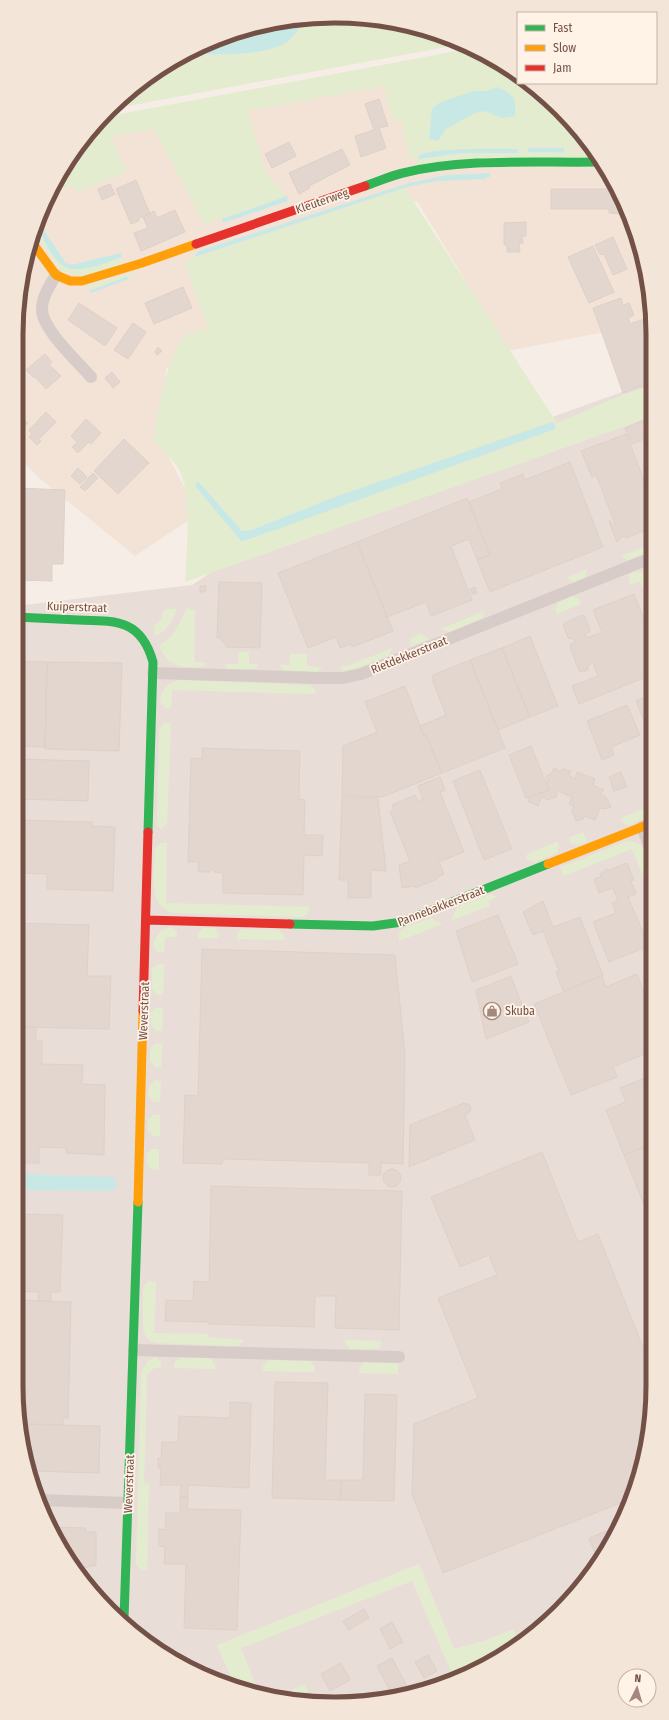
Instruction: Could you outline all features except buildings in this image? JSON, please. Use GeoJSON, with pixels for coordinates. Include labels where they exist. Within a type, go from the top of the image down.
{"type":"FeatureCollection","features":[{"type":"Feature","properties":{"kind":"street","name":"Kleuterweg"},"geometry":{"type":"LineString","coordinates":[[56,275],[70,281],[82,281],[149,260],[402,174],[425,168],[469,163],[595,162]]}},
{"type":"Feature","properties":{"kind":"street"},"geometry":{"type":"LineString","coordinates":[[36,248],[56,275],[46,294],[42,308],[42,316],[47,327],[91,377]]}},
{"type":"Feature","properties":{"kind":"street","name":"Rietdekkerstraat"},"geometry":{"type":"LineString","coordinates":[[153,673],[318,678],[343,678],[361,674],[646,561]]}},
{"type":"Feature","properties":{"kind":"street","name":"Kuiperstraat"},"geometry":{"type":"LineString","coordinates":[[23,617],[98,619],[115,621],[127,625],[141,635],[149,647],[153,662],[153,673]]}},
{"type":"Feature","properties":{"kind":"street","name":"Weverstraat"},"geometry":{"type":"LineString","coordinates":[[124,1615],[134,1350],[153,673]]}},
{"type":"Feature","properties":{"kind":"street","name":"Pannebakkerstraat"},"geometry":{"type":"LineString","coordinates":[[146,920],[373,926],[402,922],[646,825]]}},
{"type":"Feature","properties":{"kind":"street"},"geometry":{"type":"LineString","coordinates":[[134,1350],[399,1357]]}},
{"type":"Feature","properties":{"kind":"street"},"geometry":{"type":"LineString","coordinates":[[45,1500],[128,1503]]}},
{"type":"Feature","properties":{"kind":"shaded area"},"geometry":{"type":"Polygon","coordinates":[[[500,71],[540,100],[569,129],[582,145],[594,161],[614,197],[629,234],[640,274],[645,324],[508,351],[417,201],[189,276],[214,326],[166,369],[160,440],[198,514],[135,556],[38,477],[23,462],[23,334],[26,294],[34,254],[47,215],[55,197],[75,161],[93,138],[369,78],[500,71]]]}},
{"type":"Feature","properties":{"kind":"shaded area"},"geometry":{"type":"Polygon","coordinates":[[[646,383],[646,1386],[640,1446],[622,1505],[594,1559],[569,1591],[540,1620],[508,1645],[453,1673],[395,1691],[334,1697],[274,1691],[215,1673],[161,1645],[114,1606],[75,1559],[47,1505],[29,1446],[23,1386],[23,605],[192,585],[317,501],[646,383]]]}},
{"type":"Feature","properties":{"kind":"green space"},"geometry":{"type":"Polygon","coordinates":[[[334,23],[395,29],[451,46],[121,107],[161,75],[198,54],[240,54],[287,42],[300,25],[334,23]]]}},
{"type":"Feature","properties":{"kind":"green space"},"geometry":{"type":"Polygon","coordinates":[[[461,50],[508,75],[517,82],[517,84],[520,84],[540,100],[569,129],[584,147],[572,147],[573,152],[587,152],[591,157],[417,164],[415,157],[410,158],[401,120],[393,121],[384,86],[248,111],[267,175],[287,196],[222,219],[204,224],[154,129],[111,137],[127,172],[77,192],[73,185],[58,191],[75,161],[113,115],[461,50]],[[498,87],[487,91],[472,91],[457,98],[446,129],[475,113],[485,111],[501,118],[498,87]],[[534,147],[531,149],[531,152],[559,152],[561,150],[558,147],[534,147]],[[468,149],[430,152],[418,155],[419,159],[462,153],[518,153],[518,149],[468,149]]]}},
{"type":"Feature","properties":{"kind":"green space"},"geometry":{"type":"Polygon","coordinates":[[[405,188],[557,423],[620,396],[646,387],[646,419],[185,582],[188,523],[186,492],[183,479],[178,468],[153,440],[160,401],[173,354],[185,336],[208,328],[184,261],[405,188]],[[552,422],[338,496],[248,531],[242,531],[199,482],[195,486],[241,540],[247,540],[555,429],[555,424],[552,422]]]}},
{"type":"Feature","properties":{"kind":"green space"},"geometry":{"type":"Polygon","coordinates":[[[40,233],[60,264],[66,268],[120,258],[121,264],[82,276],[62,272],[39,239],[40,233]]]}},
{"type":"Feature","properties":{"kind":"green space"},"geometry":{"type":"Polygon","coordinates":[[[132,273],[135,278],[118,283],[128,279],[126,277],[90,290],[88,285],[132,273]]]}},
{"type":"Feature","properties":{"kind":"green space"},"geometry":{"type":"Polygon","coordinates":[[[646,546],[646,553],[628,560],[621,556],[646,546]]]}},
{"type":"Feature","properties":{"kind":"green space"},"geometry":{"type":"Polygon","coordinates":[[[588,569],[585,577],[574,582],[566,578],[588,569]]]}},
{"type":"Feature","properties":{"kind":"green space"},"geometry":{"type":"Polygon","coordinates":[[[635,572],[646,575],[646,595],[640,581],[630,585],[629,574],[635,572]]]}},
{"type":"Feature","properties":{"kind":"green space"},"geometry":{"type":"Polygon","coordinates":[[[573,596],[579,599],[581,604],[557,614],[555,609],[559,602],[573,596]]]}},
{"type":"Feature","properties":{"kind":"green space"},"geometry":{"type":"Polygon","coordinates":[[[187,608],[195,611],[194,662],[207,663],[202,667],[176,665],[167,659],[159,646],[170,638],[176,630],[187,608]]]}},
{"type":"Feature","properties":{"kind":"green space"},"geometry":{"type":"Polygon","coordinates":[[[166,609],[177,609],[166,629],[154,636],[154,626],[162,618],[163,612],[166,609]]]}},
{"type":"Feature","properties":{"kind":"green space"},"geometry":{"type":"Polygon","coordinates":[[[484,611],[482,618],[449,632],[441,629],[484,611]]]}},
{"type":"Feature","properties":{"kind":"green space"},"geometry":{"type":"Polygon","coordinates":[[[421,634],[429,639],[410,647],[411,638],[421,634]]]}},
{"type":"Feature","properties":{"kind":"green space"},"geometry":{"type":"Polygon","coordinates":[[[392,648],[389,656],[360,667],[343,671],[339,667],[350,665],[392,648]]]}},
{"type":"Feature","properties":{"kind":"green space"},"geometry":{"type":"Polygon","coordinates":[[[239,652],[249,652],[249,664],[259,664],[254,669],[229,669],[224,664],[238,664],[239,652]]]}},
{"type":"Feature","properties":{"kind":"green space"},"geometry":{"type":"Polygon","coordinates":[[[290,654],[307,654],[307,666],[322,667],[317,672],[284,670],[279,665],[290,665],[290,654]]]}},
{"type":"Feature","properties":{"kind":"green space"},"geometry":{"type":"Polygon","coordinates":[[[181,680],[310,685],[316,691],[316,694],[172,690],[171,708],[165,708],[160,702],[162,693],[169,684],[181,680]]]}},
{"type":"Feature","properties":{"kind":"green space"},"geometry":{"type":"Polygon","coordinates":[[[164,723],[171,723],[167,823],[161,829],[157,825],[159,729],[164,723]]]}},
{"type":"Feature","properties":{"kind":"green space"},"geometry":{"type":"Polygon","coordinates":[[[646,808],[646,818],[629,825],[623,823],[621,818],[646,808]]]}},
{"type":"Feature","properties":{"kind":"green space"},"geometry":{"type":"Polygon","coordinates":[[[583,832],[587,842],[577,845],[571,843],[569,838],[583,832]]]}},
{"type":"Feature","properties":{"kind":"green space"},"geometry":{"type":"Polygon","coordinates":[[[627,841],[636,843],[646,852],[646,883],[632,849],[563,876],[560,867],[627,841]]]}},
{"type":"Feature","properties":{"kind":"green space"},"geometry":{"type":"Polygon","coordinates":[[[557,842],[559,847],[557,853],[535,862],[527,860],[526,855],[557,842]]]}},
{"type":"Feature","properties":{"kind":"green space"},"geometry":{"type":"Polygon","coordinates":[[[161,843],[167,843],[166,903],[309,907],[309,912],[304,917],[173,913],[164,909],[155,895],[154,886],[155,848],[161,843]]]}},
{"type":"Feature","properties":{"kind":"green space"},"geometry":{"type":"Polygon","coordinates":[[[491,894],[497,897],[488,901],[490,906],[452,920],[457,907],[491,894]]]}},
{"type":"Feature","properties":{"kind":"green space"},"geometry":{"type":"Polygon","coordinates":[[[432,918],[442,924],[399,941],[399,933],[405,927],[432,918]]]}},
{"type":"Feature","properties":{"kind":"green space"},"geometry":{"type":"Polygon","coordinates":[[[172,927],[177,932],[177,937],[165,937],[164,952],[158,952],[153,947],[157,936],[161,931],[172,927]]]}},
{"type":"Feature","properties":{"kind":"green space"},"geometry":{"type":"Polygon","coordinates":[[[203,928],[214,928],[219,933],[218,938],[198,938],[198,934],[203,928]]]}},
{"type":"Feature","properties":{"kind":"green space"},"geometry":{"type":"Polygon","coordinates":[[[242,929],[279,930],[284,935],[284,940],[237,939],[237,934],[242,929]]]}},
{"type":"Feature","properties":{"kind":"green space"},"geometry":{"type":"Polygon","coordinates":[[[158,964],[164,964],[163,995],[157,995],[152,989],[152,969],[158,964]]]}},
{"type":"Feature","properties":{"kind":"green space"},"geometry":{"type":"Polygon","coordinates":[[[156,1008],[163,1008],[162,1031],[156,1031],[151,1025],[151,1013],[156,1008]]]}},
{"type":"Feature","properties":{"kind":"green space"},"geometry":{"type":"Polygon","coordinates":[[[155,1044],[162,1044],[161,1067],[155,1067],[150,1061],[150,1049],[155,1044]]]}},
{"type":"Feature","properties":{"kind":"green space"},"geometry":{"type":"Polygon","coordinates":[[[155,1080],[161,1081],[160,1102],[154,1102],[148,1096],[149,1086],[155,1080]]]}},
{"type":"Feature","properties":{"kind":"green space"},"geometry":{"type":"Polygon","coordinates":[[[153,1115],[160,1115],[160,1136],[153,1136],[148,1130],[148,1120],[153,1115]]]}},
{"type":"Feature","properties":{"kind":"green space"},"geometry":{"type":"Polygon","coordinates":[[[152,1149],[159,1149],[159,1170],[152,1170],[147,1164],[147,1154],[152,1149]]]}},
{"type":"Feature","properties":{"kind":"green space"},"geometry":{"type":"Polygon","coordinates":[[[149,1281],[156,1282],[154,1333],[208,1334],[209,1338],[244,1340],[238,1346],[157,1343],[151,1341],[145,1335],[143,1327],[143,1287],[149,1281]]]}},
{"type":"Feature","properties":{"kind":"green space"},"geometry":{"type":"Polygon","coordinates":[[[345,1340],[381,1341],[380,1349],[350,1349],[345,1343],[345,1340]]]}},
{"type":"Feature","properties":{"kind":"green space"},"geometry":{"type":"Polygon","coordinates":[[[156,1357],[161,1362],[161,1367],[154,1368],[147,1375],[144,1483],[149,1484],[147,1570],[141,1570],[136,1564],[141,1373],[148,1361],[156,1357]]]}},
{"type":"Feature","properties":{"kind":"green space"},"geometry":{"type":"Polygon","coordinates":[[[181,1357],[209,1358],[215,1364],[215,1369],[174,1368],[174,1363],[181,1357]]]}},
{"type":"Feature","properties":{"kind":"green space"},"geometry":{"type":"Polygon","coordinates":[[[269,1360],[310,1361],[315,1367],[315,1372],[263,1371],[263,1366],[269,1360]]]}},
{"type":"Feature","properties":{"kind":"green space"},"geometry":{"type":"Polygon","coordinates":[[[365,1362],[398,1363],[398,1374],[359,1373],[360,1368],[365,1362]]]}},
{"type":"Feature","properties":{"kind":"green space"},"geometry":{"type":"Polygon","coordinates":[[[419,1564],[454,1649],[484,1641],[513,1629],[517,1637],[525,1632],[508,1645],[472,1665],[446,1676],[451,1671],[412,1581],[241,1648],[256,1687],[232,1679],[217,1645],[419,1564]]]}},
{"type":"Feature","properties":{"kind":"green space"},"geometry":{"type":"Polygon","coordinates":[[[304,1684],[310,1696],[294,1694],[287,1693],[304,1684]]]}},
{"type":"Feature","properties":{"kind":"water"},"geometry":{"type":"Polygon","coordinates":[[[301,25],[290,40],[277,47],[251,53],[198,55],[234,40],[254,34],[274,29],[301,25]]]}},
{"type":"Feature","properties":{"kind":"water"},"geometry":{"type":"Polygon","coordinates":[[[498,87],[511,95],[515,101],[515,116],[501,118],[485,111],[475,113],[446,129],[438,141],[429,139],[432,109],[439,103],[473,91],[487,91],[498,87]]]}},
{"type":"Feature","properties":{"kind":"water"},"geometry":{"type":"Polygon","coordinates":[[[518,149],[518,153],[462,153],[419,159],[418,156],[425,153],[450,150],[518,149]]]}},
{"type":"Feature","properties":{"kind":"water"},"geometry":{"type":"Polygon","coordinates":[[[490,173],[490,177],[487,177],[486,179],[436,181],[407,187],[195,257],[194,256],[199,251],[409,183],[447,175],[490,173]]]}},
{"type":"Feature","properties":{"kind":"water"},"geometry":{"type":"Polygon","coordinates":[[[287,196],[288,201],[223,223],[222,219],[287,196]]]}},
{"type":"Feature","properties":{"kind":"water"},"geometry":{"type":"Polygon","coordinates":[[[43,229],[65,262],[71,265],[121,253],[122,257],[101,265],[83,269],[68,268],[58,262],[55,258],[40,233],[43,229]]]}},
{"type":"Feature","properties":{"kind":"water"},"geometry":{"type":"Polygon","coordinates":[[[128,277],[128,279],[91,293],[89,291],[128,277]]]}},
{"type":"Feature","properties":{"kind":"water"},"geometry":{"type":"Polygon","coordinates":[[[552,422],[555,424],[555,429],[247,540],[241,541],[195,486],[199,482],[242,531],[248,531],[338,496],[552,422]]]}},
{"type":"Feature","properties":{"kind":"water"},"geometry":{"type":"Polygon","coordinates":[[[23,1174],[114,1177],[116,1180],[116,1189],[110,1191],[23,1190],[23,1174]]]}},
{"type":"Feature","properties":{"kind":"waterway"},"geometry":{"type":"LineString","coordinates":[[530,150],[562,150]]}},
{"type":"Feature","properties":{"kind":"traffic: fast"},"geometry":{"type":"LineString","coordinates":[[365,186],[403,173],[450,165],[499,162],[595,162]]}},
{"type":"Feature","properties":{"kind":"traffic: fast"},"geometry":{"type":"LineString","coordinates":[[23,617],[115,622],[125,625],[142,637],[153,662],[148,832]]}},
{"type":"Feature","properties":{"kind":"traffic: fast"},"geometry":{"type":"LineString","coordinates":[[290,924],[373,926],[402,922],[548,864]]}},
{"type":"Feature","properties":{"kind":"traffic: fast"},"geometry":{"type":"LineString","coordinates":[[124,1615],[138,1202]]}},
{"type":"Feature","properties":{"kind":"traffic: slow"},"geometry":{"type":"LineString","coordinates":[[36,248],[56,275],[70,281],[82,281],[142,263],[196,244]]}},
{"type":"Feature","properties":{"kind":"traffic: slow"},"geometry":{"type":"LineString","coordinates":[[548,864],[646,825]]}},
{"type":"Feature","properties":{"kind":"traffic: slow"},"geometry":{"type":"LineString","coordinates":[[138,1202],[143,1011]]}},
{"type":"Feature","properties":{"kind":"traffic: jam"},"geometry":{"type":"LineString","coordinates":[[196,244],[365,186]]}},
{"type":"Feature","properties":{"kind":"traffic: jam"},"geometry":{"type":"LineString","coordinates":[[143,1011],[148,832]]}},
{"type":"Feature","properties":{"kind":"traffic: jam"},"geometry":{"type":"LineString","coordinates":[[146,920],[290,924]]}},
{"type":"Feature","properties":{"kind":"place","name":"Skuba"},"geometry":{"type":"Point","coordinates":[492,1011]}}]}
